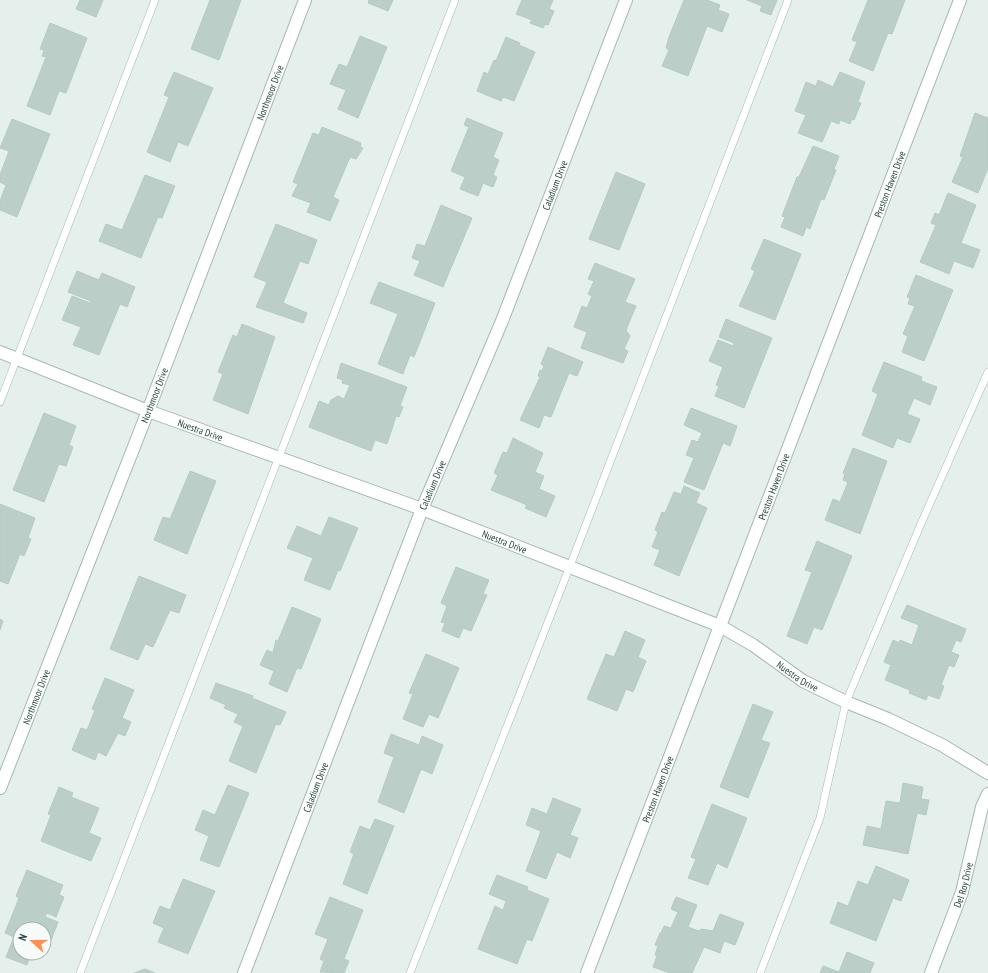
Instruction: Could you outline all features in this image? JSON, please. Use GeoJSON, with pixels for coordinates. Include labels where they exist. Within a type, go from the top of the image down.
{"type":"FeatureCollection","features":[{"type":"Feature","properties":{"kind":"street","name":"Northmoor Drive"},"geometry":{"type":"LineString","coordinates":[[0,788],[148,411],[305,0]]}},
{"type":"Feature","properties":{"kind":"street","name":"Caladium Drive"},"geometry":{"type":"LineString","coordinates":[[244,973],[422,509],[502,321],[626,0]]}},
{"type":"Feature","properties":{"kind":"street","name":"Preston Haven Drive"},"geometry":{"type":"LineString","coordinates":[[587,973],[960,0]]}},
{"type":"Feature","properties":{"kind":"street","name":"Nuestra Drive"},"geometry":{"type":"LineString","coordinates":[[0,352],[148,411],[422,509],[720,626],[753,645],[803,681],[942,745],[988,773]]}},
{"type":"Feature","properties":{"kind":"street","name":"Del Roy Drive"},"geometry":{"type":"LineString","coordinates":[[931,973],[962,892],[982,807],[988,794]]}},
{"type":"Feature","properties":{"kind":"lane"},"geometry":{"type":"LineString","coordinates":[[0,402],[156,0]]}},
{"type":"Feature","properties":{"kind":"lane"},"geometry":{"type":"LineString","coordinates":[[80,973],[455,0]]}},
{"type":"Feature","properties":{"kind":"lane"},"geometry":{"type":"LineString","coordinates":[[410,973],[570,566],[788,0]]}},
{"type":"Feature","properties":{"kind":"lane"},"geometry":{"type":"LineString","coordinates":[[760,973],[820,818],[846,702],[920,526],[988,372]]}},
{"type":"Feature","properties":{"kind":"building"},"geometry":{"type":"Polygon","coordinates":[[[80,0],[103,0],[96,17],[76,9],[80,0]]]}},
{"type":"Feature","properties":{"kind":"building"},"geometry":{"type":"Polygon","coordinates":[[[210,0],[241,0],[219,60],[191,49],[210,0]]]}},
{"type":"Feature","properties":{"kind":"building"},"geometry":{"type":"Polygon","coordinates":[[[369,0],[393,0],[388,11],[368,3],[369,0]]]}},
{"type":"Feature","properties":{"kind":"building"},"geometry":{"type":"Polygon","coordinates":[[[522,0],[553,0],[549,9],[554,11],[548,25],[545,24],[543,28],[530,23],[532,20],[516,14],[522,0]]]}},
{"type":"Feature","properties":{"kind":"building"},"geometry":{"type":"Polygon","coordinates":[[[684,0],[707,0],[720,5],[718,10],[729,14],[722,32],[707,26],[688,76],[662,66],[669,50],[666,48],[669,37],[684,0]]]}},
{"type":"Feature","properties":{"kind":"building"},"geometry":{"type":"Polygon","coordinates":[[[747,0],[777,0],[771,15],[760,11],[762,6],[747,0]]]}},
{"type":"Feature","properties":{"kind":"building"},"geometry":{"type":"Polygon","coordinates":[[[868,0],[905,0],[892,34],[888,33],[873,71],[849,61],[857,42],[852,40],[868,0]]]}},
{"type":"Feature","properties":{"kind":"building"},"geometry":{"type":"Polygon","coordinates":[[[50,23],[87,38],[66,93],[59,91],[50,115],[27,106],[46,57],[42,56],[44,50],[40,49],[50,23]]]}},
{"type":"Feature","properties":{"kind":"building"},"geometry":{"type":"Polygon","coordinates":[[[360,36],[387,47],[358,118],[338,109],[346,90],[330,84],[339,64],[347,67],[360,36]]]}},
{"type":"Feature","properties":{"kind":"building"},"geometry":{"type":"Polygon","coordinates":[[[506,37],[535,52],[514,101],[503,97],[501,101],[477,91],[484,72],[488,74],[494,60],[496,61],[506,37]]]}},
{"type":"Feature","properties":{"kind":"building"},"geometry":{"type":"Polygon","coordinates":[[[174,72],[213,88],[188,146],[178,142],[170,162],[147,152],[169,97],[164,95],[174,72]]]}},
{"type":"Feature","properties":{"kind":"building"},"geometry":{"type":"Polygon","coordinates":[[[840,72],[865,82],[858,102],[861,103],[854,120],[852,119],[850,124],[840,120],[839,124],[831,121],[822,142],[798,133],[806,115],[795,111],[806,82],[816,86],[818,80],[833,87],[840,72]]]}},
{"type":"Feature","properties":{"kind":"building"},"geometry":{"type":"Polygon","coordinates":[[[975,113],[988,118],[988,168],[978,193],[952,182],[963,157],[960,156],[975,113]]]}},
{"type":"Feature","properties":{"kind":"building"},"geometry":{"type":"Polygon","coordinates":[[[467,118],[503,133],[493,157],[499,160],[493,175],[497,177],[493,187],[483,183],[478,196],[460,189],[465,177],[451,171],[469,127],[464,125],[467,118]]]}},
{"type":"Feature","properties":{"kind":"building"},"geometry":{"type":"Polygon","coordinates":[[[12,119],[50,134],[17,217],[0,210],[0,201],[6,185],[0,182],[0,175],[9,151],[0,148],[12,119]]]}},
{"type":"Feature","properties":{"kind":"building"},"geometry":{"type":"Polygon","coordinates":[[[322,127],[361,143],[360,147],[363,148],[356,159],[350,157],[333,197],[339,200],[330,221],[307,212],[311,203],[292,196],[298,184],[293,182],[313,133],[319,135],[322,127]]]}},
{"type":"Feature","properties":{"kind":"building"},"geometry":{"type":"Polygon","coordinates":[[[813,146],[839,156],[834,169],[836,170],[824,200],[821,199],[810,229],[806,227],[803,236],[781,227],[785,217],[782,216],[797,177],[799,177],[813,146]]]}},
{"type":"Feature","properties":{"kind":"building"},"geometry":{"type":"Polygon","coordinates":[[[616,172],[645,184],[619,250],[589,239],[616,172]]]}},
{"type":"Feature","properties":{"kind":"building"},"geometry":{"type":"Polygon","coordinates":[[[145,175],[175,186],[162,218],[158,217],[141,258],[99,241],[106,224],[122,230],[145,175]]]}},
{"type":"Feature","properties":{"kind":"building"},"geometry":{"type":"Polygon","coordinates":[[[948,193],[976,205],[961,243],[980,250],[973,268],[954,261],[949,274],[920,262],[936,225],[931,223],[935,213],[939,215],[948,193]]]}},
{"type":"Feature","properties":{"kind":"building"},"geometry":{"type":"Polygon","coordinates":[[[441,205],[472,218],[443,287],[414,275],[420,261],[412,258],[417,244],[425,246],[441,205]]]}},
{"type":"Feature","properties":{"kind":"building"},"geometry":{"type":"Polygon","coordinates":[[[276,224],[317,240],[308,264],[300,261],[283,303],[307,313],[303,323],[256,307],[267,282],[254,277],[276,224]]]}},
{"type":"Feature","properties":{"kind":"building"},"geometry":{"type":"Polygon","coordinates":[[[764,239],[801,254],[775,320],[739,306],[755,271],[751,269],[764,239]]]}},
{"type":"Feature","properties":{"kind":"building"},"geometry":{"type":"Polygon","coordinates":[[[595,263],[635,279],[625,302],[636,306],[626,330],[630,336],[624,349],[628,351],[623,363],[581,348],[587,332],[574,327],[582,306],[587,308],[592,296],[588,294],[594,281],[588,279],[595,263]]]}},
{"type":"Feature","properties":{"kind":"building"},"geometry":{"type":"Polygon","coordinates":[[[77,271],[99,280],[102,273],[135,287],[127,307],[120,304],[99,355],[73,345],[81,327],[62,320],[72,296],[90,303],[91,301],[68,292],[77,271]]]}},
{"type":"Feature","properties":{"kind":"building"},"geometry":{"type":"Polygon","coordinates":[[[916,275],[953,290],[924,361],[902,352],[908,336],[903,334],[915,306],[908,304],[910,298],[907,297],[916,275]]]}},
{"type":"Feature","properties":{"kind":"building"},"geometry":{"type":"Polygon","coordinates":[[[379,282],[435,303],[414,357],[410,355],[403,374],[378,364],[398,314],[370,303],[379,282]]]}},
{"type":"Feature","properties":{"kind":"building"},"geometry":{"type":"Polygon","coordinates":[[[726,319],[772,338],[744,408],[715,396],[719,386],[716,385],[723,367],[709,361],[718,340],[733,346],[734,343],[719,337],[726,319]]]}},
{"type":"Feature","properties":{"kind":"building"},"geometry":{"type":"Polygon","coordinates":[[[242,324],[275,337],[248,414],[213,400],[223,374],[218,372],[233,335],[237,337],[242,324]]]}},
{"type":"Feature","properties":{"kind":"building"},"geometry":{"type":"Polygon","coordinates":[[[548,347],[583,362],[577,376],[569,373],[551,417],[544,415],[539,428],[520,420],[540,377],[538,376],[540,370],[542,371],[544,366],[541,364],[548,347]]]}},
{"type":"Feature","properties":{"kind":"building"},"geometry":{"type":"Polygon","coordinates":[[[884,362],[922,377],[921,381],[937,387],[930,405],[914,398],[907,414],[920,419],[910,443],[897,438],[893,448],[862,435],[878,394],[872,391],[884,362]]]}},
{"type":"Feature","properties":{"kind":"building"},"geometry":{"type":"Polygon","coordinates":[[[341,363],[407,387],[400,406],[403,407],[399,417],[396,416],[387,444],[375,440],[371,451],[309,427],[319,401],[329,405],[331,400],[338,396],[344,399],[350,385],[342,383],[343,380],[337,378],[341,363]]]}},
{"type":"Feature","properties":{"kind":"building"},"geometry":{"type":"Polygon","coordinates":[[[691,408],[737,426],[730,446],[723,443],[704,490],[684,482],[694,458],[686,455],[692,440],[698,442],[702,433],[684,425],[691,408]]]}},
{"type":"Feature","properties":{"kind":"building"},"geometry":{"type":"Polygon","coordinates":[[[44,413],[76,426],[69,445],[73,447],[66,466],[59,464],[44,502],[13,490],[44,413]]]}},
{"type":"Feature","properties":{"kind":"building"},"geometry":{"type":"Polygon","coordinates":[[[513,438],[543,453],[535,472],[544,476],[539,489],[555,496],[546,517],[525,508],[527,505],[491,490],[498,475],[494,473],[503,452],[507,453],[513,438]]]}},
{"type":"Feature","properties":{"kind":"building"},"geometry":{"type":"Polygon","coordinates":[[[853,448],[887,461],[860,534],[825,520],[833,499],[840,502],[848,482],[843,480],[845,474],[843,473],[853,448]]]}},
{"type":"Feature","properties":{"kind":"building"},"geometry":{"type":"Polygon","coordinates":[[[190,471],[216,481],[187,554],[154,540],[163,517],[170,519],[190,471]]]}},
{"type":"Feature","properties":{"kind":"building"},"geometry":{"type":"Polygon","coordinates":[[[684,486],[700,493],[696,503],[707,508],[679,576],[654,565],[660,550],[652,547],[658,532],[655,530],[662,512],[665,513],[674,492],[681,494],[684,486]]]}},
{"type":"Feature","properties":{"kind":"building"},"geometry":{"type":"Polygon","coordinates":[[[0,504],[35,518],[28,538],[31,539],[24,556],[20,554],[8,584],[0,581],[0,504]]]}},
{"type":"Feature","properties":{"kind":"building"},"geometry":{"type":"Polygon","coordinates":[[[329,517],[358,528],[340,571],[338,570],[330,590],[304,580],[313,558],[287,548],[297,526],[321,536],[329,517]]]}},
{"type":"Feature","properties":{"kind":"building"},"geometry":{"type":"Polygon","coordinates":[[[817,541],[852,556],[822,630],[814,627],[807,644],[787,636],[812,572],[805,570],[817,541]]]}},
{"type":"Feature","properties":{"kind":"building"},"geometry":{"type":"Polygon","coordinates":[[[456,567],[489,580],[483,594],[487,595],[471,631],[463,628],[459,638],[442,631],[445,623],[441,622],[447,606],[441,603],[456,567]]]}},
{"type":"Feature","properties":{"kind":"building"},"geometry":{"type":"Polygon","coordinates":[[[139,576],[186,595],[179,613],[170,610],[153,647],[145,644],[138,660],[110,649],[139,576]]]}},
{"type":"Feature","properties":{"kind":"building"},"geometry":{"type":"Polygon","coordinates":[[[907,605],[966,629],[961,642],[956,640],[951,652],[959,655],[954,667],[949,665],[941,685],[944,686],[939,699],[928,695],[926,700],[909,693],[910,690],[885,680],[891,665],[884,662],[893,640],[899,643],[900,640],[912,645],[919,625],[901,618],[907,605]]]}},
{"type":"Feature","properties":{"kind":"building"},"geometry":{"type":"Polygon","coordinates":[[[292,607],[321,619],[301,669],[297,668],[287,692],[269,684],[274,671],[260,665],[267,650],[273,653],[276,640],[278,641],[292,607]]]}},
{"type":"Feature","properties":{"kind":"building"},"geometry":{"type":"Polygon","coordinates":[[[0,619],[3,621],[0,630],[0,619]]]}},
{"type":"Feature","properties":{"kind":"building"},"geometry":{"type":"Polygon","coordinates":[[[625,631],[645,640],[638,657],[646,661],[633,692],[626,689],[617,711],[587,699],[606,654],[614,657],[625,631]]]}},
{"type":"Feature","properties":{"kind":"building"},"geometry":{"type":"Polygon","coordinates":[[[426,654],[459,668],[438,718],[429,714],[423,727],[403,719],[413,694],[409,693],[426,654]]]}},
{"type":"Feature","properties":{"kind":"building"},"geometry":{"type":"Polygon","coordinates":[[[105,678],[134,690],[122,718],[131,722],[125,736],[118,733],[106,756],[98,752],[95,760],[72,750],[81,728],[87,730],[95,710],[92,709],[105,678]]]}},
{"type":"Feature","properties":{"kind":"building"},"geometry":{"type":"Polygon","coordinates":[[[216,683],[253,696],[252,698],[286,712],[280,725],[276,724],[256,773],[229,761],[243,726],[234,722],[238,714],[224,708],[226,705],[210,698],[216,683]]]}},
{"type":"Feature","properties":{"kind":"building"},"geometry":{"type":"Polygon","coordinates":[[[753,704],[773,712],[761,740],[770,743],[748,798],[720,787],[753,704]]]}},
{"type":"Feature","properties":{"kind":"building"},"geometry":{"type":"Polygon","coordinates":[[[391,734],[419,745],[422,736],[443,745],[432,774],[421,769],[404,813],[378,802],[394,757],[384,753],[391,734]]]}},
{"type":"Feature","properties":{"kind":"building"},"geometry":{"type":"Polygon","coordinates":[[[903,783],[923,787],[921,799],[929,800],[926,815],[917,813],[908,854],[863,845],[867,826],[881,829],[886,801],[900,803],[903,783]]]}},
{"type":"Feature","properties":{"kind":"building"},"geometry":{"type":"Polygon","coordinates":[[[228,785],[249,793],[219,867],[200,860],[209,836],[195,830],[203,810],[215,815],[228,785]]]}},
{"type":"Feature","properties":{"kind":"building"},"geometry":{"type":"Polygon","coordinates":[[[59,787],[73,793],[71,797],[99,808],[89,833],[101,838],[91,861],[41,841],[51,815],[48,814],[59,787]]]}},
{"type":"Feature","properties":{"kind":"building"},"geometry":{"type":"Polygon","coordinates":[[[553,798],[581,809],[570,835],[578,838],[570,858],[557,852],[546,879],[526,871],[541,831],[526,825],[532,808],[547,814],[553,798]]]}},
{"type":"Feature","properties":{"kind":"building"},"geometry":{"type":"Polygon","coordinates":[[[712,804],[747,818],[727,868],[717,863],[708,885],[688,878],[696,859],[691,857],[712,804]]]}},
{"type":"Feature","properties":{"kind":"building"},"geometry":{"type":"Polygon","coordinates":[[[375,819],[394,826],[367,894],[343,884],[354,854],[350,852],[360,826],[370,830],[375,819]]]}},
{"type":"Feature","properties":{"kind":"building"},"geometry":{"type":"Polygon","coordinates":[[[876,866],[909,880],[901,901],[893,898],[876,941],[830,923],[838,902],[848,906],[858,881],[868,885],[876,866]]]}},
{"type":"Feature","properties":{"kind":"building"},"geometry":{"type":"Polygon","coordinates":[[[27,870],[63,885],[59,895],[64,897],[56,917],[47,913],[45,917],[58,922],[52,938],[52,921],[12,921],[12,936],[5,933],[19,898],[16,896],[27,870]]]}},
{"type":"Feature","properties":{"kind":"building"},"geometry":{"type":"Polygon","coordinates":[[[497,875],[528,887],[527,890],[549,899],[532,941],[527,939],[517,964],[478,949],[495,906],[503,910],[506,901],[489,894],[497,875]]]}},
{"type":"Feature","properties":{"kind":"building"},"geometry":{"type":"Polygon","coordinates":[[[183,879],[215,891],[188,954],[158,942],[164,928],[153,923],[160,906],[170,910],[183,879]]]}},
{"type":"Feature","properties":{"kind":"building"},"geometry":{"type":"Polygon","coordinates":[[[330,897],[363,910],[344,959],[349,961],[344,973],[320,972],[324,961],[320,959],[328,939],[315,934],[330,897]]]}},
{"type":"Feature","properties":{"kind":"building"},"geometry":{"type":"Polygon","coordinates":[[[676,897],[697,905],[688,927],[699,931],[701,929],[713,931],[720,914],[744,923],[735,945],[724,941],[720,953],[704,947],[692,973],[670,973],[653,967],[657,956],[655,955],[658,946],[655,945],[660,933],[664,926],[671,928],[678,912],[671,909],[676,897]]]}},
{"type":"Feature","properties":{"kind":"building"},"geometry":{"type":"Polygon","coordinates":[[[12,942],[12,959],[6,957],[12,942]]]}},
{"type":"Feature","properties":{"kind":"building"},"geometry":{"type":"Polygon","coordinates":[[[847,952],[874,963],[870,973],[820,973],[823,966],[839,972],[847,952]]]}},
{"type":"Feature","properties":{"kind":"building"},"geometry":{"type":"Polygon","coordinates":[[[16,961],[28,961],[27,965],[16,961]]]}},
{"type":"Feature","properties":{"kind":"building"},"geometry":{"type":"Polygon","coordinates":[[[145,969],[155,973],[134,973],[145,969]]]}}]}
